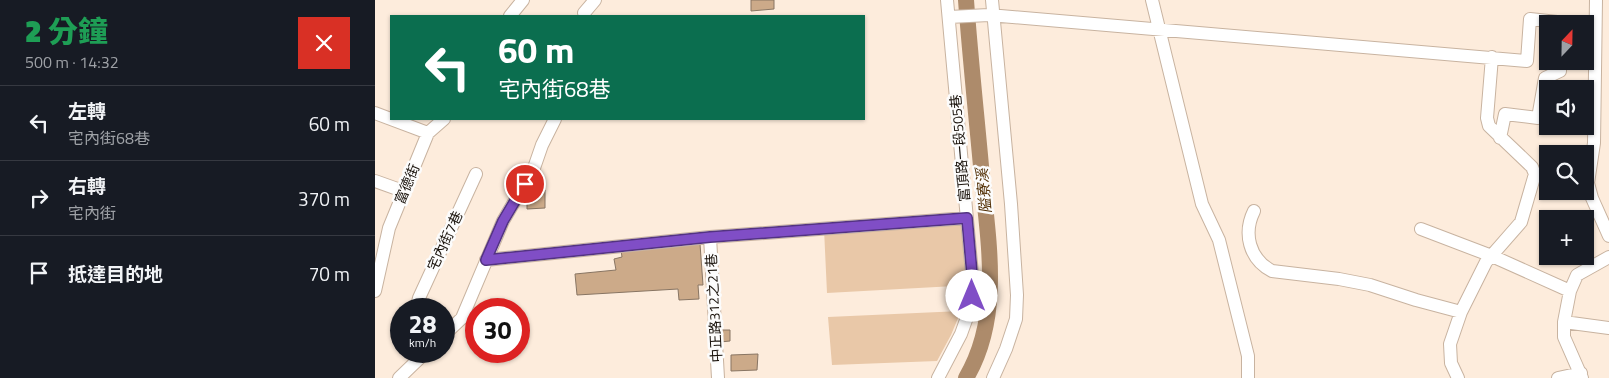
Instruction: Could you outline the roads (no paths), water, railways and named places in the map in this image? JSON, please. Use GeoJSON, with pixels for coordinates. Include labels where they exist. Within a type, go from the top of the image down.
{"type":"FeatureCollection","features":[{"type":"Feature","properties":{"kind":"street"},"geometry":{"type":"LineString","coordinates":[[511,15],[523,0]]}},
{"type":"Feature","properties":{"kind":"street"},"geometry":{"type":"LineString","coordinates":[[584,10],[595,0]]}},
{"type":"Feature","properties":{"kind":"street","name":"富頂路一段505巷"},"geometry":{"type":"LineString","coordinates":[[938,378],[961,334],[970,309],[973,285],[952,16],[947,0]]}},
{"type":"Feature","properties":{"kind":"street"},"geometry":{"type":"LineString","coordinates":[[992,0],[991,15],[1011,204],[1017,295],[1016,320],[993,378]]}},
{"type":"Feature","properties":{"kind":"street"},"geometry":{"type":"LineString","coordinates":[[1152,0],[1202,204],[1219,240],[1248,356],[1248,378]]}},
{"type":"Feature","properties":{"kind":"street"},"geometry":{"type":"LineString","coordinates":[[1593,15],[1596,0]]}},
{"type":"Feature","properties":{"kind":"street"},"geometry":{"type":"LineString","coordinates":[[952,16],[991,15],[1527,61],[1530,20],[1539,21]]}},
{"type":"Feature","properties":{"kind":"street"},"geometry":{"type":"LineString","coordinates":[[1458,378],[1451,363],[1450,344],[1461,312],[1486,262],[1521,222],[1535,174],[1532,167],[1489,126],[1487,118],[1492,57]]}},
{"type":"Feature","properties":{"kind":"street"},"geometry":{"type":"LineString","coordinates":[[1500,138],[1505,114],[1538,118],[1545,78],[1560,70]]}},
{"type":"Feature","properties":{"kind":"street"},"geometry":{"type":"LineString","coordinates":[[1592,70],[1594,143],[1588,183],[1592,198],[1609,236]]}},
{"type":"Feature","properties":{"kind":"street"},"geometry":{"type":"LineString","coordinates":[[375,113],[390,118]]}},
{"type":"Feature","properties":{"kind":"street"},"geometry":{"type":"LineString","coordinates":[[395,120],[428,132],[443,120]]}},
{"type":"Feature","properties":{"kind":"street"},"geometry":{"type":"LineString","coordinates":[[455,325],[462,318],[503,221],[534,168],[542,145],[554,120]]}},
{"type":"Feature","properties":{"kind":"street","name":"富德街"},"geometry":{"type":"LineString","coordinates":[[375,291],[389,228],[428,132]]}},
{"type":"Feature","properties":{"kind":"street","name":"宅內街7巷"},"geometry":{"type":"LineString","coordinates":[[419,298],[476,174]]}},
{"type":"Feature","properties":{"kind":"street"},"geometry":{"type":"LineString","coordinates":[[375,181],[403,191]]}},
{"type":"Feature","properties":{"kind":"street"},"geometry":{"type":"LineString","coordinates":[[1254,211],[1248,222],[1248,236],[1254,254],[1262,266],[1272,271],[1370,284],[1416,300],[1461,312]]}},
{"type":"Feature","properties":{"kind":"street"},"geometry":{"type":"LineString","coordinates":[[486,260],[710,237],[967,218]]}},
{"type":"Feature","properties":{"kind":"street"},"geometry":{"type":"LineString","coordinates":[[375,229],[389,228]]}},
{"type":"Feature","properties":{"kind":"street"},"geometry":{"type":"LineString","coordinates":[[1421,229],[1492,256],[1570,292]]}},
{"type":"Feature","properties":{"kind":"street","name":"中正路312之21巷"},"geometry":{"type":"LineString","coordinates":[[710,237],[718,378]]}},
{"type":"Feature","properties":{"kind":"street"},"geometry":{"type":"LineString","coordinates":[[1558,378],[1581,375],[1564,337],[1564,322],[1570,292],[1577,275],[1609,257]]}},
{"type":"Feature","properties":{"kind":"street"},"geometry":{"type":"LineString","coordinates":[[1564,322],[1609,328]]}},
{"type":"Feature","properties":{"kind":"street"},"geometry":{"type":"LineString","coordinates":[[399,378],[413,363]]}},
{"type":"Feature","properties":{"kind":"waterway","name":"隘寮溪"},"geometry":{"type":"LineString","coordinates":[[966,0],[987,220],[990,274],[985,328],[978,353],[966,378]]}}]}
